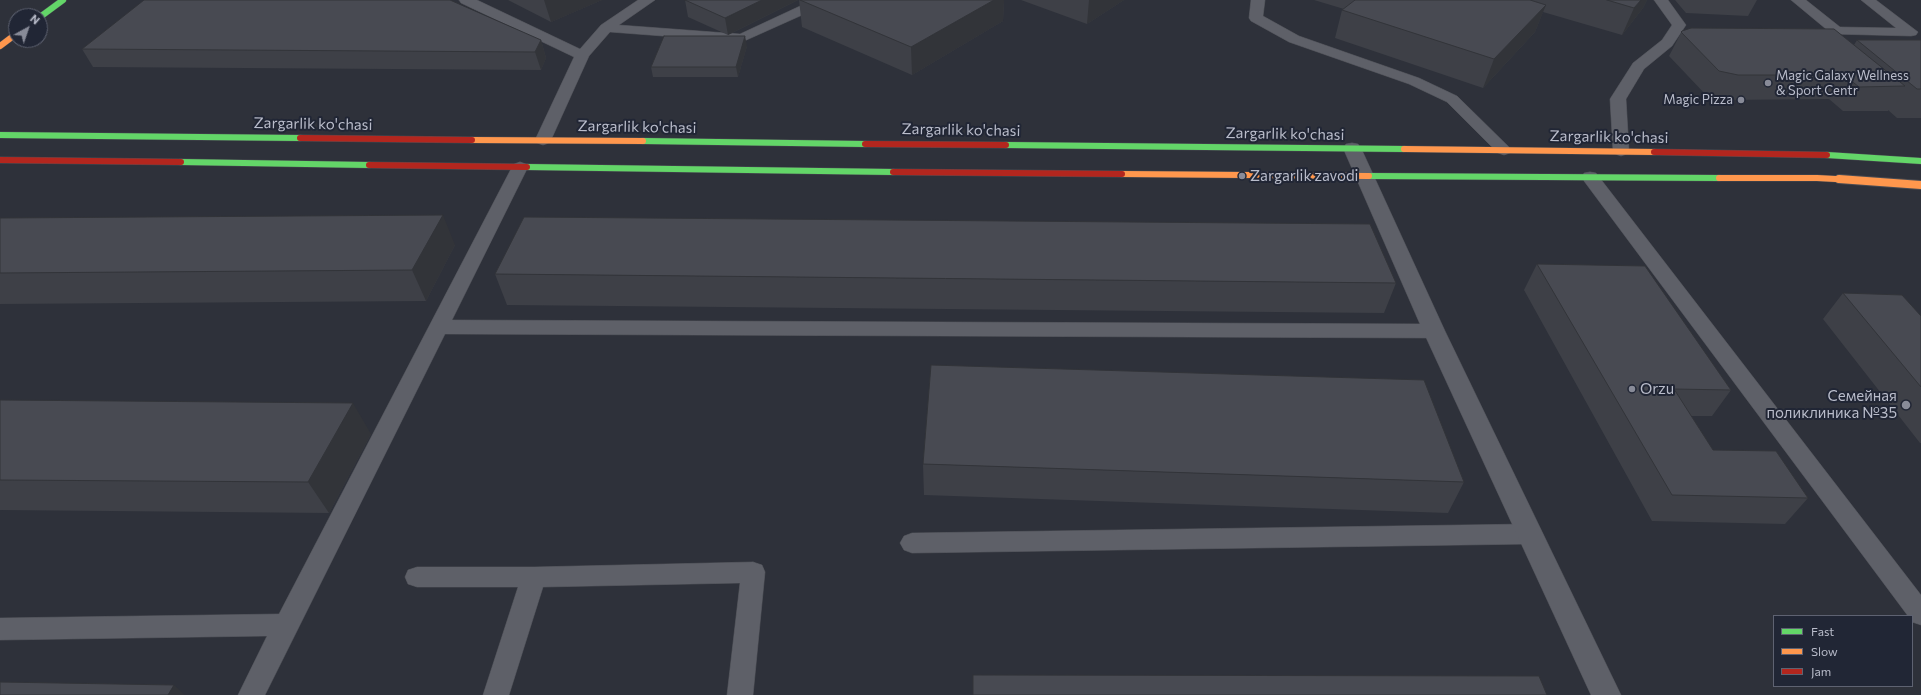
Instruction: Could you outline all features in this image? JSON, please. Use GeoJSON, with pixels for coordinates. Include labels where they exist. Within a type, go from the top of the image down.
{"type":"FeatureCollection","features":[{"type":"Feature","properties":{"kind":"main road"},"geometry":{"type":"LineString","coordinates":[[48,11],[63,0]]}},
{"type":"Feature","properties":{"kind":"main road","name":"Zargarlik ko'chasi"},"geometry":{"type":"LineString","coordinates":[[0,135],[1803,153],[1921,161]]}},
{"type":"Feature","properties":{"kind":"main road"},"geometry":{"type":"LineString","coordinates":[[0,160],[1242,176],[1817,178],[1921,185]]}},
{"type":"Feature","properties":{"kind":"street"},"geometry":{"type":"LineString","coordinates":[[1352,148],[1363,176],[1434,331],[1606,695]]}},
{"type":"Feature","properties":{"kind":"lane"},"geometry":{"type":"LineString","coordinates":[[466,0],[582,55]]}},
{"type":"Feature","properties":{"kind":"lane"},"geometry":{"type":"LineString","coordinates":[[543,140],[582,55],[606,28],[633,8],[648,0]]}},
{"type":"Feature","properties":{"kind":"lane"},"geometry":{"type":"LineString","coordinates":[[606,28],[742,38],[824,0]]}},
{"type":"Feature","properties":{"kind":"lane"},"geometry":{"type":"LineString","coordinates":[[1258,0],[1256,18],[1294,40],[1414,81],[1452,99],[1504,150]]}},
{"type":"Feature","properties":{"kind":"lane"},"geometry":{"type":"LineString","coordinates":[[1621,151],[1618,99],[1638,66],[1668,42],[1679,25],[1661,0]]}},
{"type":"Feature","properties":{"kind":"lane"},"geometry":{"type":"LineString","coordinates":[[1798,0],[1837,31],[1911,32],[1868,0]]}},
{"type":"Feature","properties":{"kind":"lane"},"geometry":{"type":"LineString","coordinates":[[251,695],[437,327],[520,167]]}},
{"type":"Feature","properties":{"kind":"lane"},"geometry":{"type":"LineString","coordinates":[[1590,177],[1921,614]]}},
{"type":"Feature","properties":{"kind":"lane"},"geometry":{"type":"LineString","coordinates":[[437,327],[1434,331]]}},
{"type":"Feature","properties":{"kind":"lane"},"geometry":{"type":"LineString","coordinates":[[912,543],[1530,534]]}},
{"type":"Feature","properties":{"kind":"lane"},"geometry":{"type":"LineString","coordinates":[[417,577],[534,577],[754,572],[740,695]]}},
{"type":"Feature","properties":{"kind":"lane"},"geometry":{"type":"LineString","coordinates":[[496,695],[534,577]]}},
{"type":"Feature","properties":{"kind":"lane"},"geometry":{"type":"LineString","coordinates":[[0,628],[286,625]]}},
{"type":"Feature","properties":{"kind":"building"},"geometry":{"type":"Polygon","coordinates":[[[144,0],[450,0],[541,40],[535,52],[82,49],[144,0]]]}},
{"type":"Feature","properties":{"kind":"building"},"geometry":{"type":"Polygon","coordinates":[[[685,0],[762,0],[725,18],[685,0]]]}},
{"type":"Feature","properties":{"kind":"building"},"geometry":{"type":"Polygon","coordinates":[[[800,0],[994,0],[911,47],[800,0]]]}},
{"type":"Feature","properties":{"kind":"building"},"geometry":{"type":"Polygon","coordinates":[[[1355,0],[1530,0],[1546,5],[1494,59],[1342,10],[1355,0]]]}},
{"type":"Feature","properties":{"kind":"building"},"geometry":{"type":"Polygon","coordinates":[[[1607,0],[1641,0],[1634,8],[1607,0]]]}},
{"type":"Feature","properties":{"kind":"building"},"geometry":{"type":"Polygon","coordinates":[[[1691,28],[1834,29],[1905,86],[1859,87],[1844,75],[1738,75],[1719,71],[1681,32],[1691,28]]]}},
{"type":"Feature","properties":{"kind":"building"},"geometry":{"type":"Polygon","coordinates":[[[664,36],[745,36],[736,67],[651,67],[664,36]]]}},
{"type":"Feature","properties":{"kind":"building"},"geometry":{"type":"Polygon","coordinates":[[[1857,40],[1921,40],[1921,89],[1917,89],[1857,40]]]}},
{"type":"Feature","properties":{"kind":"building"},"geometry":{"type":"Polygon","coordinates":[[[443,215],[412,270],[0,273],[0,218],[443,215]]]}},
{"type":"Feature","properties":{"kind":"building"},"geometry":{"type":"Polygon","coordinates":[[[524,217],[1370,224],[1396,283],[495,274],[524,217]]]}},
{"type":"Feature","properties":{"kind":"building"},"geometry":{"type":"Polygon","coordinates":[[[1537,264],[1645,266],[1731,390],[1674,389],[1713,450],[1776,451],[1808,498],[1672,495],[1537,264]]]}},
{"type":"Feature","properties":{"kind":"building"},"geometry":{"type":"Polygon","coordinates":[[[1843,293],[1902,295],[1921,316],[1921,387],[1843,293]]]}},
{"type":"Feature","properties":{"kind":"building"},"geometry":{"type":"Polygon","coordinates":[[[931,365],[1424,380],[1464,482],[923,464],[931,365]]]}},
{"type":"Feature","properties":{"kind":"building"},"geometry":{"type":"Polygon","coordinates":[[[0,400],[353,403],[308,482],[0,480],[0,400]]]}},
{"type":"Feature","properties":{"kind":"building"},"geometry":{"type":"Polygon","coordinates":[[[973,675],[1539,676],[1547,695],[973,695],[973,675]]]}},
{"type":"Feature","properties":{"kind":"building"},"geometry":{"type":"Polygon","coordinates":[[[0,682],[174,685],[168,695],[0,695],[0,682]]]}},
{"type":"Feature","properties":{"kind":"traffic: fast"},"geometry":{"type":"LineString","coordinates":[[48,11],[63,0]]}},
{"type":"Feature","properties":{"kind":"traffic: fast"},"geometry":{"type":"LineString","coordinates":[[0,135],[300,138]]}},
{"type":"Feature","properties":{"kind":"traffic: fast"},"geometry":{"type":"LineString","coordinates":[[643,141],[865,144]]}},
{"type":"Feature","properties":{"kind":"traffic: fast"},"geometry":{"type":"LineString","coordinates":[[1006,145],[1404,149]]}},
{"type":"Feature","properties":{"kind":"traffic: fast"},"geometry":{"type":"LineString","coordinates":[[1827,155],[1921,161]]}},
{"type":"Feature","properties":{"kind":"traffic: fast"},"geometry":{"type":"LineString","coordinates":[[181,162],[369,165]]}},
{"type":"Feature","properties":{"kind":"traffic: fast"},"geometry":{"type":"LineString","coordinates":[[527,167],[893,172]]}},
{"type":"Feature","properties":{"kind":"traffic: fast"},"geometry":{"type":"LineString","coordinates":[[1369,176],[1719,178]]}},
{"type":"Feature","properties":{"kind":"traffic: slow"},"geometry":{"type":"LineString","coordinates":[[0,46],[8,40]]}},
{"type":"Feature","properties":{"kind":"traffic: slow"},"geometry":{"type":"LineString","coordinates":[[472,140],[643,141]]}},
{"type":"Feature","properties":{"kind":"traffic: slow"},"geometry":{"type":"LineString","coordinates":[[1404,149],[1654,152]]}},
{"type":"Feature","properties":{"kind":"traffic: slow"},"geometry":{"type":"LineString","coordinates":[[1122,174],[1369,176]]}},
{"type":"Feature","properties":{"kind":"traffic: slow"},"geometry":{"type":"LineString","coordinates":[[1719,178],[1817,178],[1921,185]]}},
{"type":"Feature","properties":{"kind":"traffic: jam"},"geometry":{"type":"LineString","coordinates":[[300,138],[472,140]]}},
{"type":"Feature","properties":{"kind":"traffic: jam"},"geometry":{"type":"LineString","coordinates":[[865,144],[1006,145]]}},
{"type":"Feature","properties":{"kind":"traffic: jam"},"geometry":{"type":"LineString","coordinates":[[1654,152],[1827,155]]}},
{"type":"Feature","properties":{"kind":"traffic: jam"},"geometry":{"type":"LineString","coordinates":[[0,160],[181,162]]}},
{"type":"Feature","properties":{"kind":"traffic: jam"},"geometry":{"type":"LineString","coordinates":[[369,165],[527,167]]}},
{"type":"Feature","properties":{"kind":"traffic: jam"},"geometry":{"type":"LineString","coordinates":[[893,172],[1122,174]]}},
{"type":"Feature","properties":{"kind":"place","name":"Magic Galaxy Wellness & Sport Centr"},"geometry":{"type":"Point","coordinates":[1768,83]}},
{"type":"Feature","properties":{"kind":"place","name":"Magic Pizza"},"geometry":{"type":"Point","coordinates":[1741,100]}},
{"type":"Feature","properties":{"kind":"place","name":"Zargarlik zavodi"},"geometry":{"type":"Point","coordinates":[1242,176]}},
{"type":"Feature","properties":{"kind":"place","name":"Orzu"},"geometry":{"type":"Point","coordinates":[1632,389]}},
{"type":"Feature","properties":{"kind":"place","name":"Семейная поликлиника №35"},"geometry":{"type":"Point","coordinates":[1906,405]}}]}
